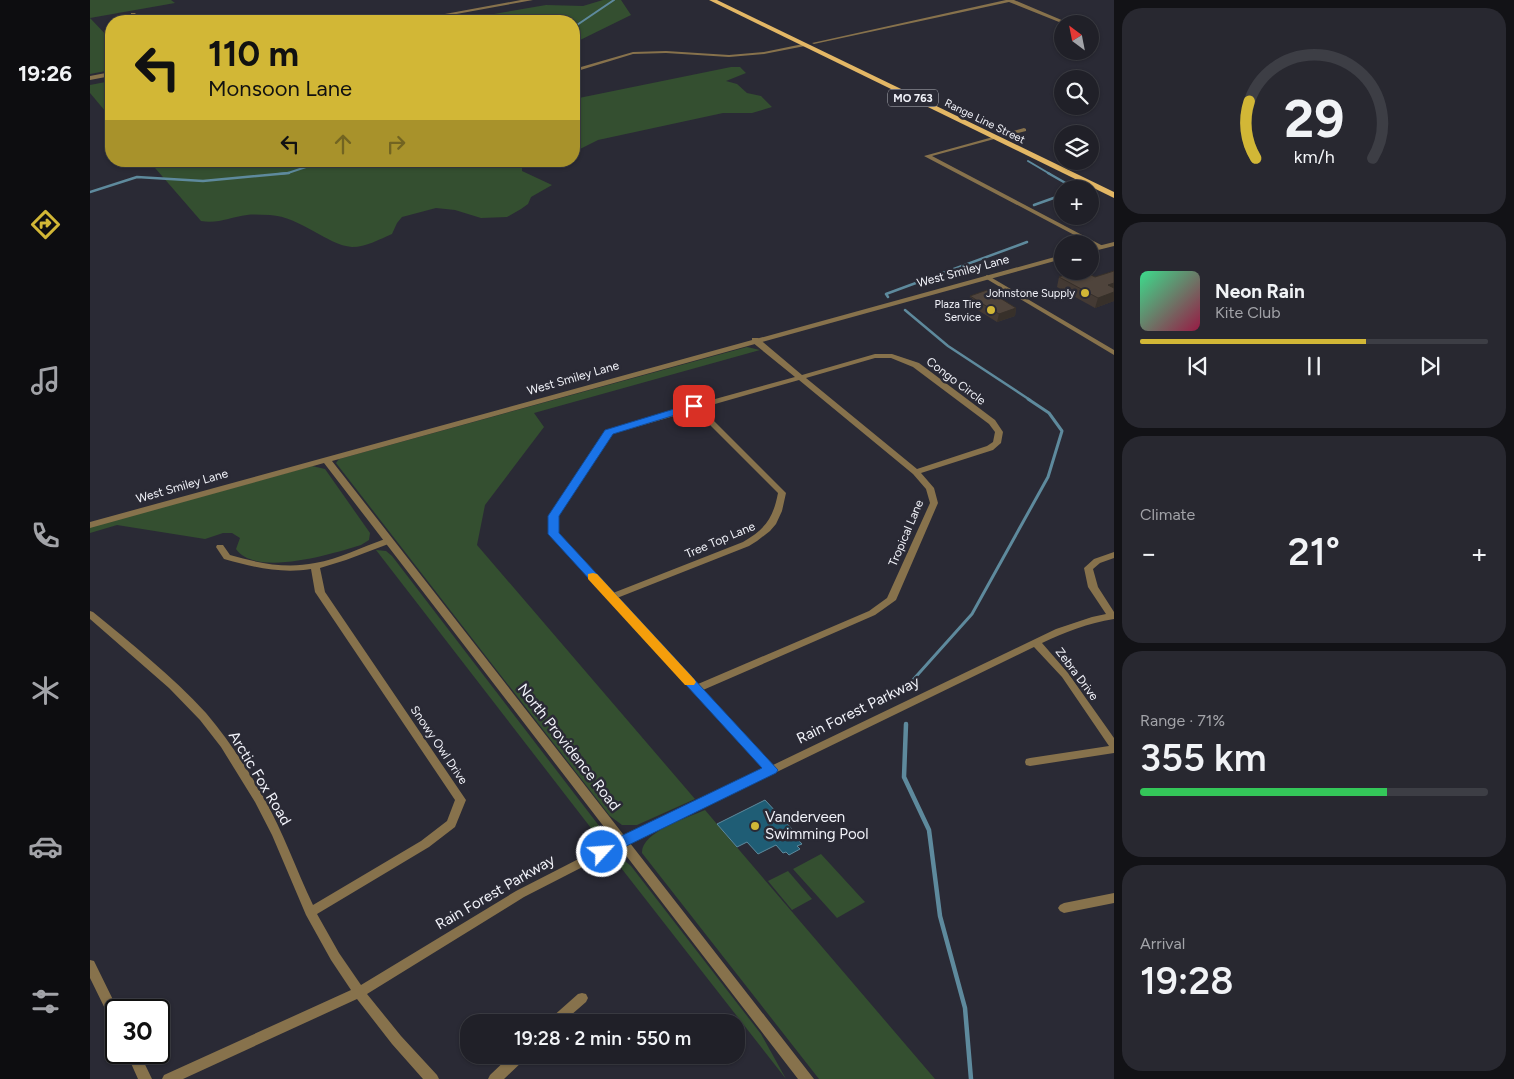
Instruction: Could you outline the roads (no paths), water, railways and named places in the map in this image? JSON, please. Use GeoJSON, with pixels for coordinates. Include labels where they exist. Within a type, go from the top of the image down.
{"type":"FeatureCollection","features":[{"type":"Feature","properties":{"kind":"main road","name":"Range Line Street"},"geometry":{"type":"LineString","coordinates":[[712,0],[1114,196]]}},
{"type":"Feature","properties":{"kind":"main road","name":"Range Line Street"},"geometry":{"type":"LineString","coordinates":[[726,0],[1114,187]]}},
{"type":"Feature","properties":{"kind":"main road"},"geometry":{"type":"LineString","coordinates":[[771,29],[814,42]]}},
{"type":"Feature","properties":{"kind":"main road"},"geometry":{"type":"LineString","coordinates":[[804,45],[838,54]]}},
{"type":"Feature","properties":{"kind":"main road"},"geometry":{"type":"LineString","coordinates":[[955,118],[992,132],[1005,134]]}},
{"type":"Feature","properties":{"kind":"main road"},"geometry":{"type":"LineString","coordinates":[[995,138],[1042,152]]}},
{"type":"Feature","properties":{"kind":"street"},"geometry":{"type":"LineString","coordinates":[[444,15],[530,0]]}},
{"type":"Feature","properties":{"kind":"street"},"geometry":{"type":"LineString","coordinates":[[814,42],[1010,0],[1054,18]]}},
{"type":"Feature","properties":{"kind":"street"},"geometry":{"type":"LineString","coordinates":[[580,69],[632,53],[666,52],[729,56],[764,53],[804,45]]}},
{"type":"Feature","properties":{"kind":"street"},"geometry":{"type":"LineString","coordinates":[[90,78],[105,75]]}},
{"type":"Feature","properties":{"kind":"street"},"geometry":{"type":"LineString","coordinates":[[1005,134],[1024,130]]}},
{"type":"Feature","properties":{"kind":"street"},"geometry":{"type":"LineString","coordinates":[[995,138],[927,156],[1101,247],[1114,244]]}},
{"type":"Feature","properties":{"kind":"street","name":"West Smiley Lane"},"geometry":{"type":"LineString","coordinates":[[90,525],[755,340],[1054,259]]}},
{"type":"Feature","properties":{"kind":"street"},"geometry":{"type":"LineString","coordinates":[[987,277],[1114,353]]}},
{"type":"Feature","properties":{"kind":"street","name":"Tropical Lane"},"geometry":{"type":"LineString","coordinates":[[696,689],[872,614],[891,600],[934,503],[930,488],[916,472],[755,340]]}},
{"type":"Feature","properties":{"kind":"street","name":"Congo Circle"},"geometry":{"type":"LineString","coordinates":[[798,377],[874,356],[892,356],[905,359],[916,365],[992,422],[999,432],[997,443],[990,448],[916,472]]}},
{"type":"Feature","properties":{"kind":"street"},"geometry":{"type":"LineString","coordinates":[[771,770],[554,534],[554,516],[609,432],[798,377]]}},
{"type":"Feature","properties":{"kind":"street","name":"Tree Top Lane"},"geometry":{"type":"LineString","coordinates":[[611,597],[746,544],[764,535],[776,518],[782,493],[694,406]]}},
{"type":"Feature","properties":{"kind":"street","name":"North Providence Road"},"geometry":{"type":"LineString","coordinates":[[325,459],[807,1079]]}},
{"type":"Feature","properties":{"kind":"street"},"geometry":{"type":"LineString","coordinates":[[220,547],[226,557],[260,567],[315,566],[388,542]]}},
{"type":"Feature","properties":{"kind":"street"},"geometry":{"type":"LineString","coordinates":[[1113,616],[1095,591],[1088,575],[1088,568],[1097,561],[1114,556]]}},
{"type":"Feature","properties":{"kind":"street","name":"Snowy Owl Drive"},"geometry":{"type":"LineString","coordinates":[[310,912],[425,844],[451,824],[460,800],[320,592],[315,566]]}},
{"type":"Feature","properties":{"kind":"street","name":"Arctic Fox Road"},"geometry":{"type":"LineString","coordinates":[[90,614],[186,698],[216,733],[272,823],[310,912],[359,992],[398,1043],[432,1079]]}},
{"type":"Feature","properties":{"kind":"street","name":"Rain Forest Parkway"},"geometry":{"type":"LineString","coordinates":[[169,1079],[359,992],[520,894],[622,842],[1036,642],[1076,624],[1113,616]]}},
{"type":"Feature","properties":{"kind":"street","name":"Zebra Drive"},"geometry":{"type":"LineString","coordinates":[[1036,642],[1065,675],[1114,748]]}},
{"type":"Feature","properties":{"kind":"street"},"geometry":{"type":"LineString","coordinates":[[1030,762],[1114,748]]}},
{"type":"Feature","properties":{"kind":"street"},"geometry":{"type":"LineString","coordinates":[[1064,908],[1114,898]]}},
{"type":"Feature","properties":{"kind":"street"},"geometry":{"type":"LineString","coordinates":[[90,965],[106,999]]}},
{"type":"Feature","properties":{"kind":"street"},"geometry":{"type":"LineString","coordinates":[[565,1014],[582,998]]}},
{"type":"Feature","properties":{"kind":"street"},"geometry":{"type":"LineString","coordinates":[[138,1064],[145,1079]]}},
{"type":"Feature","properties":{"kind":"street"},"geometry":{"type":"LineString","coordinates":[[494,1079],[510,1064]]}},
{"type":"Feature","properties":{"kind":"water","name":"Vanderveen Swimming Pool"},"geometry":{"type":"Polygon","coordinates":[[[765,800],[792,829],[790,831],[802,844],[797,846],[800,849],[789,855],[786,852],[783,853],[776,845],[758,854],[747,842],[737,847],[717,824],[765,800]]]}},
{"type":"Feature","properties":{"kind":"waterway"},"geometry":{"type":"LineString","coordinates":[[580,23],[614,0]]}},
{"type":"Feature","properties":{"kind":"waterway"},"geometry":{"type":"LineString","coordinates":[[1028,161],[1050,174]]}},
{"type":"Feature","properties":{"kind":"waterway"},"geometry":{"type":"LineString","coordinates":[[278,174],[306,167]]}},
{"type":"Feature","properties":{"kind":"waterway"},"geometry":{"type":"LineString","coordinates":[[90,192],[137,177],[203,181],[289,173]]}},
{"type":"Feature","properties":{"kind":"waterway"},"geometry":{"type":"LineString","coordinates":[[1048,173],[1060,180]]}},
{"type":"Feature","properties":{"kind":"waterway"},"geometry":{"type":"LineString","coordinates":[[1034,205],[1054,198]]}},
{"type":"Feature","properties":{"kind":"waterway"},"geometry":{"type":"LineString","coordinates":[[888,297],[886,294],[1027,242]]}},
{"type":"Feature","properties":{"kind":"waterway"},"geometry":{"type":"LineString","coordinates":[[905,310],[948,346],[1030,400]]}},
{"type":"Feature","properties":{"kind":"waterway"},"geometry":{"type":"LineString","coordinates":[[903,691],[972,614],[1048,477],[1062,431],[1049,413],[1028,399]]}},
{"type":"Feature","properties":{"kind":"waterway"},"geometry":{"type":"LineString","coordinates":[[906,724],[904,777],[929,830],[940,916],[965,1008],[971,1079]]}},
{"type":"Feature","properties":{"kind":"place","name":"Johnstone Supply"},"geometry":{"type":"Point","coordinates":[1085,293]}},
{"type":"Feature","properties":{"kind":"place","name":"Plaza Tire Service"},"geometry":{"type":"Point","coordinates":[991,310]}},
{"type":"Feature","properties":{"kind":"place","name":"Vanderveen Swimming Pool"},"geometry":{"type":"Point","coordinates":[755,826]}}]}
